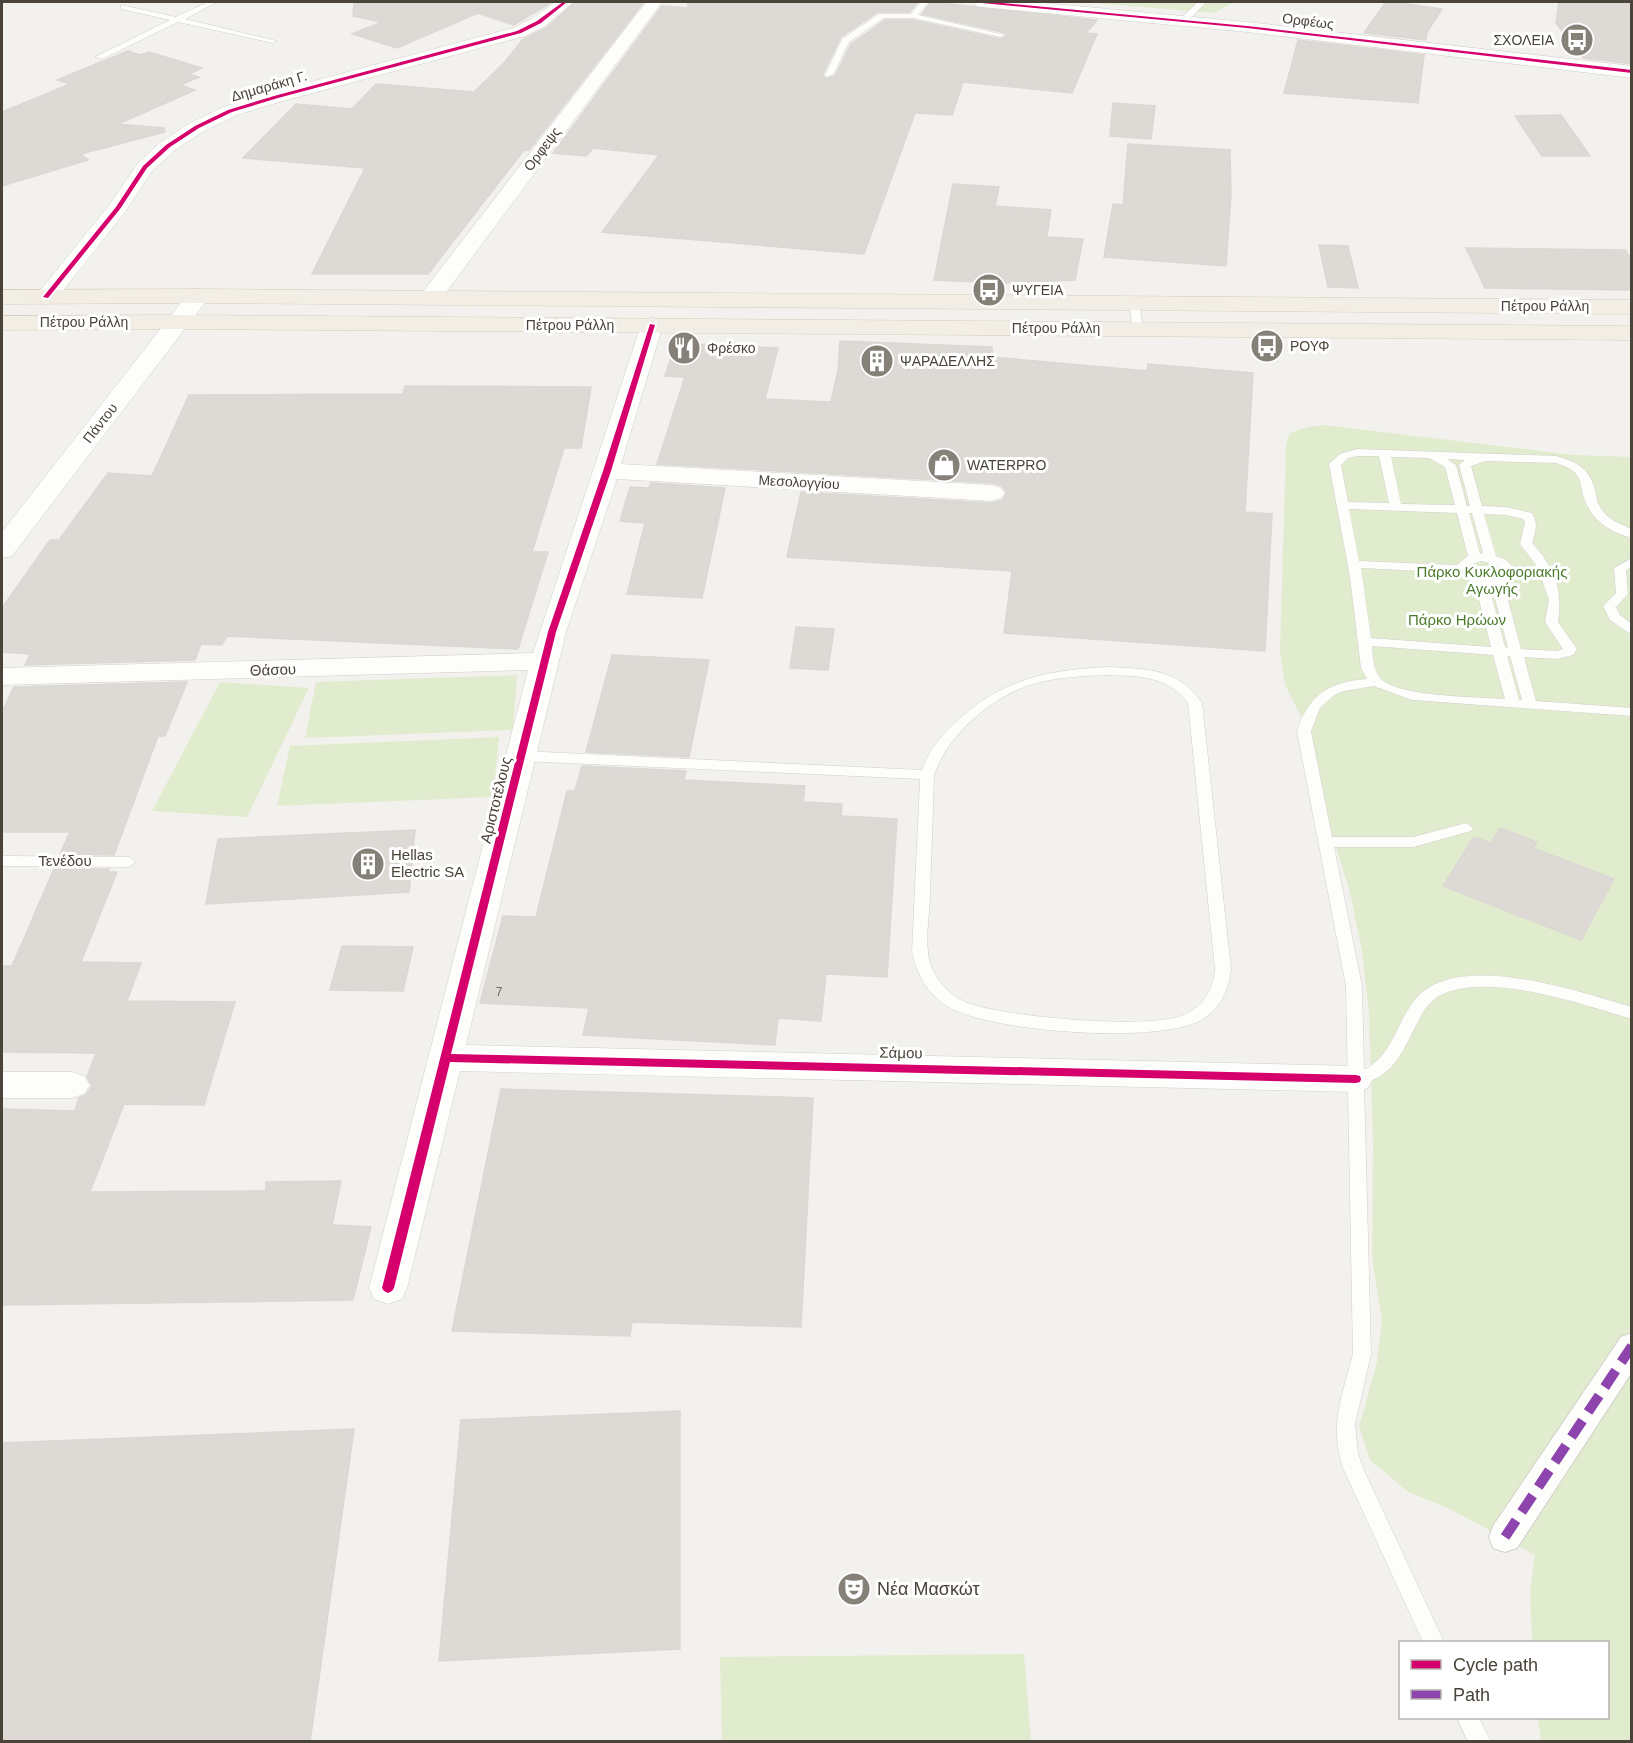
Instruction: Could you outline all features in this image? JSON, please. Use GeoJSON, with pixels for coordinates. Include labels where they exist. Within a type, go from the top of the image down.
{"type":"FeatureCollection","features":[{"type":"Feature","properties":{"kind":"main road","name":"Πέτρου Ράλλη"},"geometry":{"type":"LineString","coordinates":[[2,297],[198,296],[1632,307]]}},
{"type":"Feature","properties":{"kind":"main road","name":"Πέτρου Ράλλη"},"geometry":{"type":"LineString","coordinates":[[2,322],[1632,333]]}},
{"type":"Feature","properties":{"kind":"street","name":"Δημαράκη Γ."},"geometry":{"type":"LineString","coordinates":[[46,297],[118,208],[145,167],[168,146],[197,128],[230,111],[276,97],[519,32],[539,22],[565,2]]}},
{"type":"Feature","properties":{"kind":"street","name":"Ορφεψς"},"geometry":{"type":"LineString","coordinates":[[430,298],[654,2]]}},
{"type":"Feature","properties":{"kind":"street","name":"Ορφέως"},"geometry":{"type":"LineString","coordinates":[[982,2],[1183,21],[1632,72]]}},
{"type":"Feature","properties":{"kind":"street","name":"Πάντου"},"geometry":{"type":"LineString","coordinates":[[2,550],[198,296]]}},
{"type":"Feature","properties":{"kind":"street","name":"Αριστοτέλους"},"geometry":{"type":"LineString","coordinates":[[388,1288],[544,661],[607,471],[652,325]]}},
{"type":"Feature","properties":{"kind":"street","name":"Μεσολογγίου"},"geometry":{"type":"LineString","coordinates":[[607,471],[992,494]]}},
{"type":"Feature","properties":{"kind":"street","name":"Θάσου"},"geometry":{"type":"LineString","coordinates":[[2,676],[544,661]]}},
{"type":"Feature","properties":{"kind":"street","name":"Σάμου"},"geometry":{"type":"LineString","coordinates":[[446,1058],[1356,1079]]}},
{"type":"Feature","properties":{"kind":"street"},"geometry":{"type":"LineString","coordinates":[[2,1085],[72,1085]]}},
{"type":"Feature","properties":{"kind":"street"},"geometry":{"type":"LineString","coordinates":[[1505,1537],[1632,1346]]}},
{"type":"Feature","properties":{"kind":"lane"},"geometry":{"type":"LineString","coordinates":[[99,57],[213,2]]}},
{"type":"Feature","properties":{"kind":"lane"},"geometry":{"type":"LineString","coordinates":[[913,15],[925,2]]}},
{"type":"Feature","properties":{"kind":"lane"},"geometry":{"type":"LineString","coordinates":[[1183,21],[1202,2]]}},
{"type":"Feature","properties":{"kind":"lane"},"geometry":{"type":"LineString","coordinates":[[124,7],[273,40]]}},
{"type":"Feature","properties":{"kind":"lane"},"geometry":{"type":"LineString","coordinates":[[829,75],[845,41],[882,16],[913,15],[1002,35]]}},
{"type":"Feature","properties":{"kind":"lane"},"geometry":{"type":"LineString","coordinates":[[1134,303],[1138,329]]}},
{"type":"Feature","properties":{"kind":"lane"},"geometry":{"type":"LineString","coordinates":[[1632,534],[1605,521],[1598,513],[1593,506],[1587,481],[1576,467],[1544,459],[1357,452],[1339,459],[1335,464],[1353,564],[1368,668],[1376,682],[1386,688],[1412,696],[1632,712]]}},
{"type":"Feature","properties":{"kind":"lane"},"geometry":{"type":"LineString","coordinates":[[1384,453],[1396,507]]}},
{"type":"Feature","properties":{"kind":"lane"},"geometry":{"type":"LineString","coordinates":[[1423,456],[1441,460],[1450,465],[1475,558]]}},
{"type":"Feature","properties":{"kind":"lane"},"geometry":{"type":"LineString","coordinates":[[1490,458],[1472,460],[1465,465],[1490,558]]}},
{"type":"Feature","properties":{"kind":"lane"},"geometry":{"type":"LineString","coordinates":[[1343,505],[1512,511],[1528,516],[1531,522],[1526,544],[1541,560],[1555,600],[1551,622],[1567,645],[1568,652],[1557,655],[1365,642]]}},
{"type":"Feature","properties":{"kind":"lane"},"geometry":{"type":"LineString","coordinates":[[1463,569],[1465,562],[1475,558],[1490,558],[1501,562],[1510,571],[1546,573]]}},
{"type":"Feature","properties":{"kind":"lane"},"geometry":{"type":"LineString","coordinates":[[1632,562],[1620,568],[1622,594],[1609,606],[1615,618],[1632,631]]}},
{"type":"Feature","properties":{"kind":"lane"},"geometry":{"type":"LineString","coordinates":[[1353,564],[1463,569]]}},
{"type":"Feature","properties":{"kind":"lane"},"geometry":{"type":"LineString","coordinates":[[1463,569],[1468,576],[1481,582],[1497,583],[1508,579],[1510,571]]}},
{"type":"Feature","properties":{"kind":"lane"},"geometry":{"type":"LineString","coordinates":[[1481,582],[1513,704]]}},
{"type":"Feature","properties":{"kind":"lane"},"geometry":{"type":"LineString","coordinates":[[1497,583],[1530,705]]}},
{"type":"Feature","properties":{"kind":"lane"},"geometry":{"type":"LineString","coordinates":[[1097,671],[1162,676],[1185,687],[1195,703],[1223,969],[1222,985],[1215,1000],[1201,1013],[1184,1022],[1162,1027],[1138,1028],[1004,1018],[981,1014],[961,1007],[943,996],[930,982],[922,967],[920,952],[927,776],[936,752],[953,732],[995,699],[1023,682],[1058,673],[1097,671]]}},
{"type":"Feature","properties":{"kind":"lane"},"geometry":{"type":"LineString","coordinates":[[1376,682],[1331,691],[1314,704],[1304,731],[1354,986],[1362,1354],[1345,1418],[1345,1443],[1353,1468],[1434,1641]]}},
{"type":"Feature","properties":{"kind":"lane"},"geometry":{"type":"LineString","coordinates":[[522,756],[927,776]]}},
{"type":"Feature","properties":{"kind":"lane"},"geometry":{"type":"LineString","coordinates":[[1326,842],[1413,842],[1466,828]]}},
{"type":"Feature","properties":{"kind":"lane","name":"Τενέδου"},"geometry":{"type":"LineString","coordinates":[[2,861],[129,862]]}},
{"type":"Feature","properties":{"kind":"lane"},"geometry":{"type":"LineString","coordinates":[[1356,1079],[1368,1077],[1386,1066],[1427,996],[1445,987],[1494,981],[1535,985],[1580,996],[1632,1013]]}},
{"type":"Feature","properties":{"kind":"lane"},"geometry":{"type":"LineString","coordinates":[[1468,1719],[1480,1742]]}},
{"type":"Feature","properties":{"kind":"green space"},"geometry":{"type":"Polygon","coordinates":[[[1082,2],[1234,2],[1215,13],[1082,2]]]}},
{"type":"Feature","properties":{"kind":"green space","name":"Πάρκο Ηρώων"},"geometry":{"type":"Polygon","coordinates":[[[1324,425],[1574,455],[1631,457],[1631,1741],[1541,1741],[1538,1719],[1609,1719],[1609,1641],[1532,1641],[1530,1591],[1535,1555],[1450,1509],[1408,1492],[1370,1460],[1359,1427],[1377,1362],[1382,1320],[1372,1258],[1373,1144],[1369,1013],[1362,952],[1350,892],[1330,828],[1302,719],[1285,685],[1280,653],[1286,444],[1290,433],[1324,425]]]}},
{"type":"Feature","properties":{"kind":"green space"},"geometry":{"type":"Polygon","coordinates":[[[517,675],[513,730],[305,738],[316,682],[517,675]]]}},
{"type":"Feature","properties":{"kind":"green space"},"geometry":{"type":"Polygon","coordinates":[[[220,682],[309,688],[247,817],[152,811],[220,682]]]}},
{"type":"Feature","properties":{"kind":"green space"},"geometry":{"type":"Polygon","coordinates":[[[499,737],[493,797],[277,806],[290,746],[499,737]]]}},
{"type":"Feature","properties":{"kind":"green space"},"geometry":{"type":"Polygon","coordinates":[[[1024,1654],[1031,1741],[722,1741],[720,1657],[1024,1654]]]}},
{"type":"Feature","properties":{"kind":"building"},"geometry":{"type":"Polygon","coordinates":[[[354,2],[552,2],[514,25],[478,13],[397,48],[352,34],[382,22],[353,16],[354,2]]]}},
{"type":"Feature","properties":{"kind":"building"},"geometry":{"type":"Polygon","coordinates":[[[575,2],[642,4],[529,150],[524,150],[428,274],[312,274],[365,168],[243,158],[296,104],[352,109],[376,84],[474,92],[504,63],[523,39],[546,28],[575,2]]]}},
{"type":"Feature","properties":{"kind":"building"},"geometry":{"type":"Polygon","coordinates":[[[688,2],[918,2],[910,12],[878,12],[841,37],[823,74],[825,79],[835,76],[851,44],[885,20],[913,20],[1001,39],[1007,36],[1006,33],[922,14],[931,2],[1097,20],[1086,33],[1097,34],[1072,93],[963,82],[952,115],[915,113],[864,254],[602,232],[659,155],[593,148],[586,156],[553,153],[662,6],[688,8],[688,2]]]}},
{"type":"Feature","properties":{"kind":"building"},"geometry":{"type":"Polygon","coordinates":[[[1386,2],[1442,9],[1427,32],[1426,40],[1364,33],[1386,2]]]}},
{"type":"Feature","properties":{"kind":"building"},"geometry":{"type":"Polygon","coordinates":[[[1559,2],[1632,2],[1632,64],[1583,58],[1556,23],[1559,2]]]}},
{"type":"Feature","properties":{"kind":"building"},"geometry":{"type":"Polygon","coordinates":[[[1298,40],[1424,55],[1418,103],[1284,93],[1298,40]]]}},
{"type":"Feature","properties":{"kind":"building"},"geometry":{"type":"Polygon","coordinates":[[[128,51],[140,55],[149,52],[202,68],[189,74],[199,77],[180,85],[195,90],[118,124],[164,128],[165,132],[81,154],[88,160],[2,186],[2,112],[70,84],[57,80],[128,51]]]}},
{"type":"Feature","properties":{"kind":"building"},"geometry":{"type":"Polygon","coordinates":[[[1113,103],[1155,106],[1151,139],[1110,136],[1113,103]]]}},
{"type":"Feature","properties":{"kind":"building"},"geometry":{"type":"Polygon","coordinates":[[[1561,115],[1590,156],[1542,156],[1515,116],[1561,115]]]}},
{"type":"Feature","properties":{"kind":"building"},"geometry":{"type":"Polygon","coordinates":[[[1128,144],[1230,150],[1231,194],[1226,266],[1104,257],[1113,204],[1123,205],[1128,144]]]}},
{"type":"Feature","properties":{"kind":"building"},"geometry":{"type":"Polygon","coordinates":[[[953,184],[999,187],[995,206],[1051,210],[1047,237],[1083,239],[1075,280],[1004,283],[934,280],[953,184]]]}},
{"type":"Feature","properties":{"kind":"building"},"geometry":{"type":"Polygon","coordinates":[[[1319,245],[1348,246],[1358,288],[1328,287],[1319,245]]]}},
{"type":"Feature","properties":{"kind":"building"},"geometry":{"type":"Polygon","coordinates":[[[1466,248],[1625,250],[1632,260],[1632,290],[1485,288],[1466,248]]]}},
{"type":"Feature","properties":{"kind":"building"},"geometry":{"type":"Polygon","coordinates":[[[840,341],[992,347],[992,357],[1147,371],[1148,364],[1253,373],[1245,512],[1272,514],[1265,651],[1004,633],[1012,571],[787,557],[801,492],[992,503],[1002,500],[1007,493],[1002,486],[993,483],[657,464],[685,377],[665,376],[676,343],[778,348],[765,399],[831,402],[838,370],[840,341]]]}},
{"type":"Feature","properties":{"kind":"building"},"geometry":{"type":"Polygon","coordinates":[[[405,386],[591,387],[581,448],[564,448],[532,552],[548,552],[518,649],[227,636],[222,645],[201,644],[195,660],[25,665],[30,654],[2,652],[2,608],[50,540],[59,540],[108,473],[152,476],[189,395],[403,394],[405,386]]]}},
{"type":"Feature","properties":{"kind":"building"},"geometry":{"type":"Polygon","coordinates":[[[651,483],[725,488],[702,598],[627,594],[645,523],[620,521],[630,487],[649,488],[651,483]]]}},
{"type":"Feature","properties":{"kind":"building"},"geometry":{"type":"Polygon","coordinates":[[[796,627],[834,629],[828,670],[790,668],[796,627]]]}},
{"type":"Feature","properties":{"kind":"building"},"geometry":{"type":"Polygon","coordinates":[[[612,655],[709,660],[689,757],[586,752],[612,655]]]}},
{"type":"Feature","properties":{"kind":"building"},"geometry":{"type":"Polygon","coordinates":[[[187,682],[165,736],[158,736],[114,855],[60,854],[70,832],[2,832],[2,712],[14,687],[187,682]]]}},
{"type":"Feature","properties":{"kind":"building"},"geometry":{"type":"Polygon","coordinates":[[[582,766],[686,771],[684,780],[805,786],[803,802],[842,804],[841,816],[897,819],[887,977],[826,974],[821,1021],[778,1018],[775,1045],[583,1035],[589,1008],[480,1003],[503,916],[536,917],[567,791],[575,791],[582,766]]]}},
{"type":"Feature","properties":{"kind":"building"},"geometry":{"type":"Polygon","coordinates":[[[1500,828],[1537,842],[1533,848],[1614,879],[1581,940],[1443,886],[1474,837],[1491,843],[1500,828]]]}},
{"type":"Feature","properties":{"kind":"building"},"geometry":{"type":"Polygon","coordinates":[[[415,830],[409,892],[206,904],[218,839],[415,830]]]}},
{"type":"Feature","properties":{"kind":"building"},"geometry":{"type":"Polygon","coordinates":[[[54,869],[109,869],[108,872],[117,872],[81,962],[141,963],[127,1001],[235,1002],[204,1105],[124,1104],[90,1192],[266,1191],[266,1182],[341,1181],[332,1225],[371,1227],[353,1300],[2,1305],[2,1109],[75,1111],[79,1098],[86,1095],[92,1086],[87,1077],[96,1053],[2,1052],[2,966],[12,966],[54,869]]]}},
{"type":"Feature","properties":{"kind":"building"},"geometry":{"type":"Polygon","coordinates":[[[342,946],[413,947],[403,991],[330,990],[342,946]]]}},
{"type":"Feature","properties":{"kind":"building"},"geometry":{"type":"Polygon","coordinates":[[[501,1089],[813,1098],[801,1327],[632,1322],[630,1336],[452,1331],[501,1089]]]}},
{"type":"Feature","properties":{"kind":"building"},"geometry":{"type":"Polygon","coordinates":[[[680,1411],[680,1649],[439,1661],[461,1420],[680,1411]]]}},
{"type":"Feature","properties":{"kind":"building"},"geometry":{"type":"Polygon","coordinates":[[[354,1429],[310,1742],[2,1742],[2,1443],[354,1429]]]}},
{"type":"Feature","properties":{"kind":"marked path"},"geometry":{"type":"LineString","coordinates":[[1505,1537],[1632,1346]]}},
{"type":"Feature","properties":{"kind":"cycle path"},"geometry":{"type":"LineString","coordinates":[[46,297],[118,208],[145,167],[168,146],[197,127],[230,111],[276,97],[519,32],[539,22],[565,2]]}},
{"type":"Feature","properties":{"kind":"cycle path"},"geometry":{"type":"LineString","coordinates":[[982,2],[1247,27],[1632,72]]}},
{"type":"Feature","properties":{"kind":"cycle path"},"geometry":{"type":"LineString","coordinates":[[388,1288],[552,632],[607,471],[652,325]]}},
{"type":"Feature","properties":{"kind":"cycle path"},"geometry":{"type":"LineString","coordinates":[[446,1058],[1356,1079]]}},
{"type":"Feature","properties":{"kind":"place","name":"ΣΧΟΛΕΙΑ"},"geometry":{"type":"Point","coordinates":[1577,40]}},
{"type":"Feature","properties":{"kind":"place","name":"ΨΥΓΕΙΑ"},"geometry":{"type":"Point","coordinates":[989,290]}},
{"type":"Feature","properties":{"kind":"place","name":"ΡΟΥΦ"},"geometry":{"type":"Point","coordinates":[1267,346]}},
{"type":"Feature","properties":{"kind":"place","name":"Φρέσκο"},"geometry":{"type":"Point","coordinates":[684,348]}},
{"type":"Feature","properties":{"kind":"place","name":"ΨΑΡΑΔΕΛΛΗΣ"},"geometry":{"type":"Point","coordinates":[877,361]}},
{"type":"Feature","properties":{"kind":"place","name":"WATERPRO"},"geometry":{"type":"Point","coordinates":[944,465]}},
{"type":"Feature","properties":{"kind":"place","name":"Hellas Electric SA"},"geometry":{"type":"Point","coordinates":[368,864]}},
{"type":"Feature","properties":{"kind":"place","name":"Νέα Μασκώτ"},"geometry":{"type":"Point","coordinates":[854,1589]}},
{"type":"Feature","properties":{"kind":"park label","name":"Πάρκο Κυκλοφοριακής Αγωγής"},"geometry":{"type":"Point","coordinates":[1492,580]}}]}
